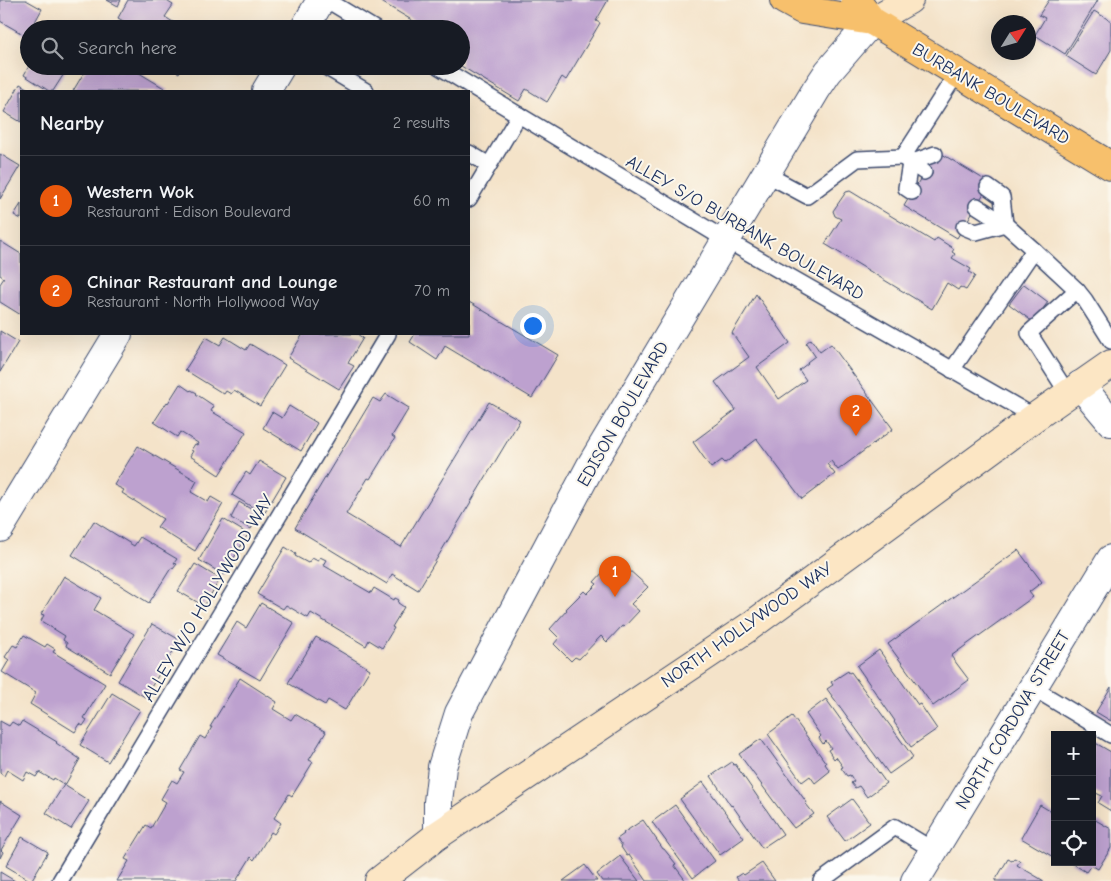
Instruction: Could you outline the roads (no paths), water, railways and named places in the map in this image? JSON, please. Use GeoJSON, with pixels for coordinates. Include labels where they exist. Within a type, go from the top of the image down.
{"type":"FeatureCollection","features":[{"type":"Feature","properties":{"kind":"main road","name":"BURBANK BOULEVARD"},"geometry":{"type":"LineString","coordinates":[[784,0],[802,10],[874,11]]}},
{"type":"Feature","properties":{"kind":"main road","name":"BURBANK BOULEVARD"},"geometry":{"type":"LineString","coordinates":[[856,0],[874,11],[957,73],[1111,166]]}},
{"type":"Feature","properties":{"kind":"main road","name":"EDISON BOULEVARD"},"geometry":{"type":"LineString","coordinates":[[874,11],[909,0]]}},
{"type":"Feature","properties":{"kind":"main road","name":"NORTH HOLLYWOOD WAY"},"geometry":{"type":"LineString","coordinates":[[379,881],[438,835],[748,627],[1035,417],[1111,364]]}},
{"type":"Feature","properties":{"kind":"street"},"geometry":{"type":"LineString","coordinates":[[309,20],[321,0]]}},
{"type":"Feature","properties":{"kind":"street","name":"EDISON BOULEVARD"},"geometry":{"type":"LineString","coordinates":[[438,835],[438,802],[442,767],[459,713],[590,467],[828,72],[874,11]]}},
{"type":"Feature","properties":{"kind":"street"},"geometry":{"type":"LineString","coordinates":[[267,90],[276,75]]}},
{"type":"Feature","properties":{"kind":"street"},"geometry":{"type":"LineString","coordinates":[[0,528],[117,335]]}},
{"type":"Feature","properties":{"kind":"street"},"geometry":{"type":"LineString","coordinates":[[1074,390],[1111,422]]}},
{"type":"Feature","properties":{"kind":"street","name":"NORTH CORDOVA STREET"},"geometry":{"type":"LineString","coordinates":[[915,881],[1111,559]]}},
{"type":"Feature","properties":{"kind":"lane"},"geometry":{"type":"LineString","coordinates":[[327,0],[360,20]]}},
{"type":"Feature","properties":{"kind":"lane"},"geometry":{"type":"LineString","coordinates":[[912,192],[906,188],[907,160],[957,73]]}},
{"type":"Feature","properties":{"kind":"lane"},"geometry":{"type":"LineString","coordinates":[[339,75],[364,90]]}},
{"type":"Feature","properties":{"kind":"lane","name":"ALLEY S/O BURBANK BOULEVARD"},"geometry":{"type":"LineString","coordinates":[[453,75],[726,240],[1035,417]]}},
{"type":"Feature","properties":{"kind":"lane"},"geometry":{"type":"LineString","coordinates":[[470,197],[519,115]]}},
{"type":"Feature","properties":{"kind":"lane"},"geometry":{"type":"LineString","coordinates":[[470,154],[489,165]]}},
{"type":"Feature","properties":{"kind":"lane"},"geometry":{"type":"LineString","coordinates":[[766,174],[807,196],[857,159],[907,160],[935,154]]}},
{"type":"Feature","properties":{"kind":"lane"},"geometry":{"type":"LineString","coordinates":[[907,160],[924,172]]}},
{"type":"Feature","properties":{"kind":"lane"},"geometry":{"type":"LineString","coordinates":[[988,187],[1002,197],[1004,224]]}},
{"type":"Feature","properties":{"kind":"lane"},"geometry":{"type":"LineString","coordinates":[[977,206],[1004,224],[1077,290],[1111,341]]}},
{"type":"Feature","properties":{"kind":"lane"},"geometry":{"type":"LineString","coordinates":[[964,227],[976,232],[1004,224]]}},
{"type":"Feature","properties":{"kind":"lane"},"geometry":{"type":"LineString","coordinates":[[952,370],[1034,250]]}},
{"type":"Feature","properties":{"kind":"lane"},"geometry":{"type":"LineString","coordinates":[[1074,390],[1029,333],[1077,290]]}},
{"type":"Feature","properties":{"kind":"lane","name":"ALLEY W/O HOLLYWOOD WAY"},"geometry":{"type":"LineString","coordinates":[[60,881],[387,335]]}},
{"type":"Feature","properties":{"kind":"lane"},"geometry":{"type":"LineString","coordinates":[[1033,688],[1111,735]]}},
{"type":"Feature","properties":{"kind":"lane"},"geometry":{"type":"LineString","coordinates":[[821,881],[895,827],[933,850]]}},
{"type":"Feature","properties":{"kind":"place","name":"Chinar Restaurant and Lounge"},"geometry":{"type":"Point","coordinates":[856,436]}},
{"type":"Feature","properties":{"kind":"place","name":"Western Wok"},"geometry":{"type":"Point","coordinates":[615,597]}}]}
